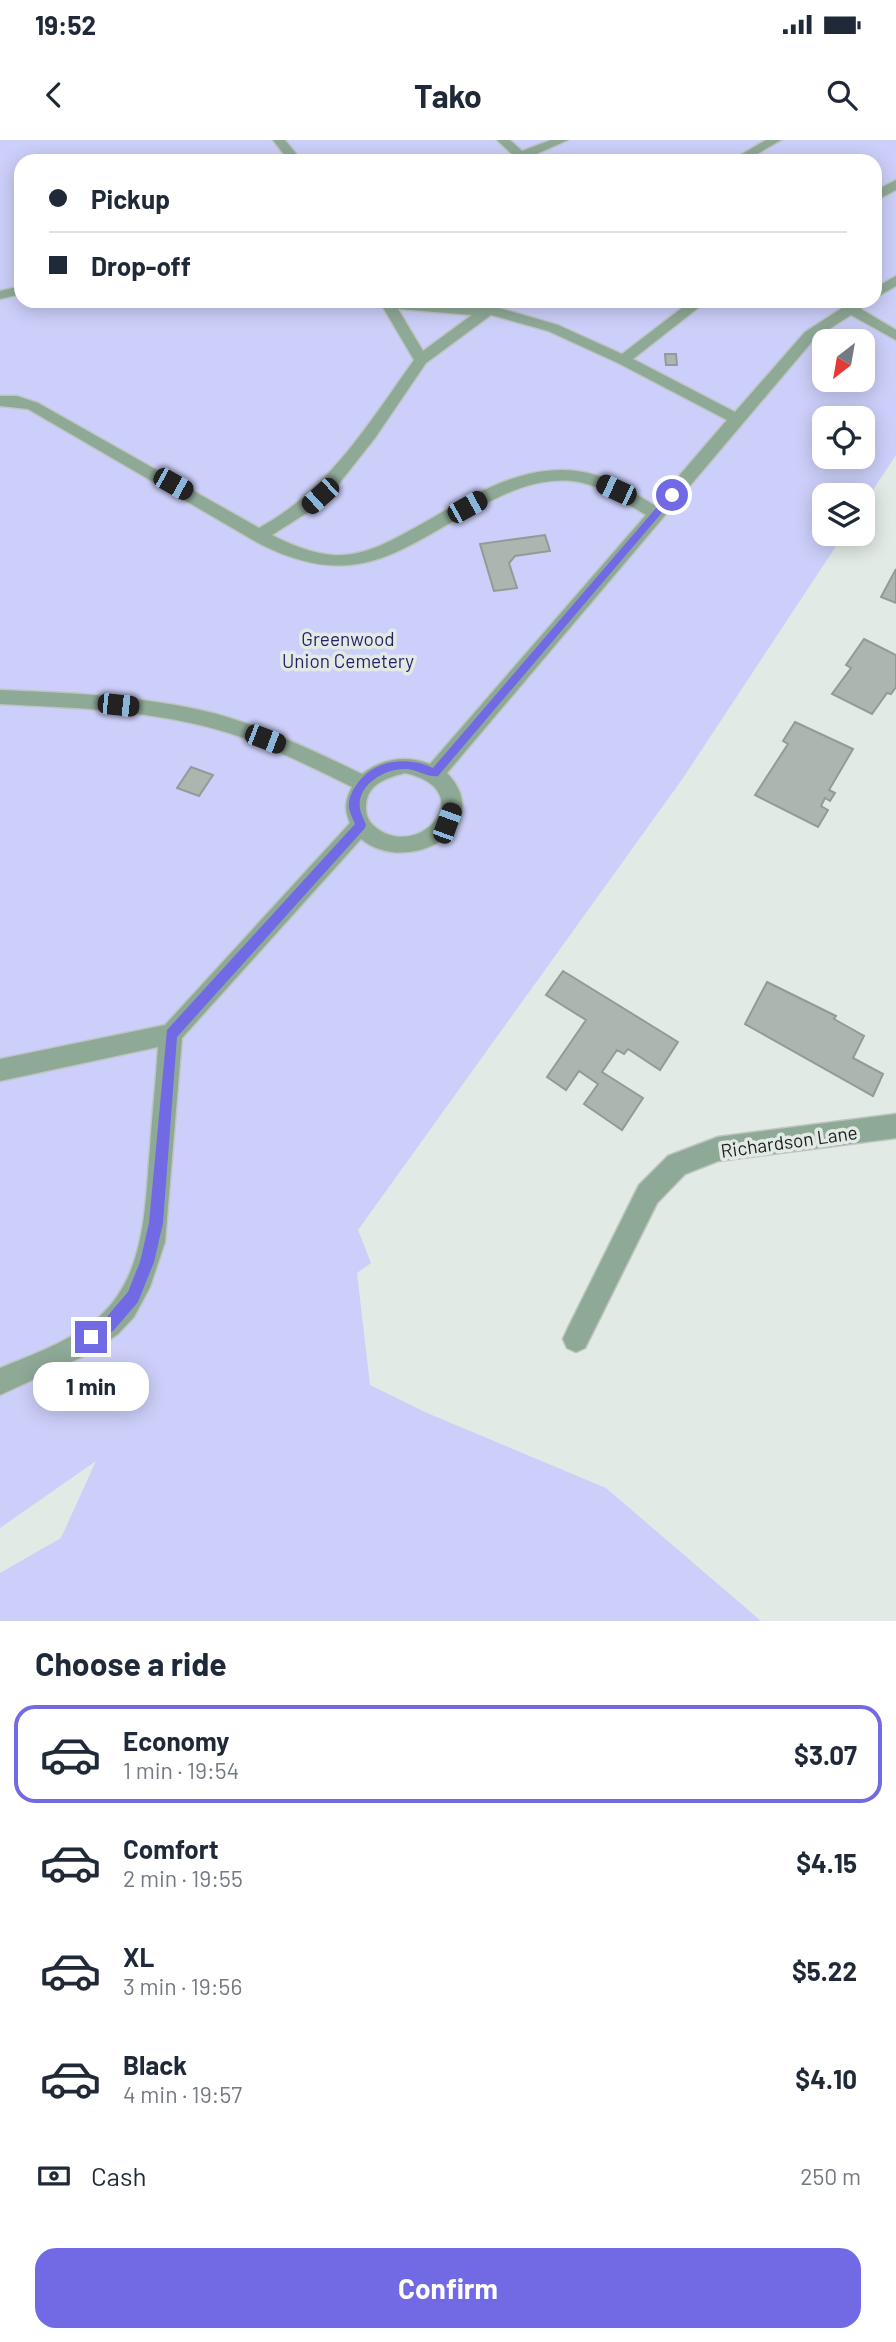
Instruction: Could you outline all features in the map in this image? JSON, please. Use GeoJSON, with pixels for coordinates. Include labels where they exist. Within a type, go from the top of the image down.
{"type":"FeatureCollection","features":[{"type":"Feature","properties":{"kind":"street"},"geometry":{"type":"LineString","coordinates":[[279,140],[290,154]]}},
{"type":"Feature","properties":{"kind":"street"},"geometry":{"type":"LineString","coordinates":[[503,140],[519,154]]}},
{"type":"Feature","properties":{"kind":"street"},"geometry":{"type":"LineString","coordinates":[[526,154],[562,140]]}},
{"type":"Feature","properties":{"kind":"street"},"geometry":{"type":"LineString","coordinates":[[749,154],[775,140]]}},
{"type":"Feature","properties":{"kind":"street"},"geometry":{"type":"LineString","coordinates":[[391,308],[421,359]]}},
{"type":"Feature","properties":{"kind":"street"},"geometry":{"type":"LineString","coordinates":[[259,535],[285,524],[304,511],[333,482],[421,359],[491,308]]}},
{"type":"Feature","properties":{"kind":"street"},"geometry":{"type":"LineString","coordinates":[[495,308],[564,332],[737,419]]}},
{"type":"Feature","properties":{"kind":"street"},"geometry":{"type":"LineString","coordinates":[[623,360],[691,308]]}},
{"type":"Feature","properties":{"kind":"street"},"geometry":{"type":"LineString","coordinates":[[435,773],[810,335],[852,308]]}},
{"type":"Feature","properties":{"kind":"street"},"geometry":{"type":"LineString","coordinates":[[861,308],[896,337]]}},
{"type":"Feature","properties":{"kind":"street"},"geometry":{"type":"LineString","coordinates":[[0,401],[17,401],[33,406],[278,547],[307,557],[335,561],[381,554],[487,496],[537,477],[578,476],[599,482],[656,514]]}},
{"type":"Feature","properties":{"kind":"street"},"geometry":{"type":"LineString","coordinates":[[0,697],[73,700],[214,721],[283,746],[363,783]]}},
{"type":"Feature","properties":{"kind":"street"},"geometry":{"type":"LineString","coordinates":[[405,765],[421,767],[435,773],[446,783],[452,796],[452,809],[447,823],[438,834],[409,846],[393,845],[378,840],[361,825],[354,808],[356,794],[374,773],[388,767],[405,765]]}},
{"type":"Feature","properties":{"kind":"street"},"geometry":{"type":"LineString","coordinates":[[0,1070],[171,1034],[361,825]]}},
{"type":"Feature","properties":{"kind":"street"},"geometry":{"type":"LineString","coordinates":[[0,1382],[73,1350],[109,1325],[133,1297],[147,1262],[156,1223],[171,1034]]}},
{"type":"Feature","properties":{"kind":"street","name":"Richardson Lane"},"geometry":{"type":"LineString","coordinates":[[576,1339],[648,1194],[677,1165],[718,1149],[896,1126]]}},
{"type":"Feature","properties":{"kind":"green space","name":"Greenwood Union Cemetery"},"geometry":{"type":"Polygon","coordinates":[[[0,140],[896,140],[896,455],[875,487],[875,483],[812,483],[812,546],[836,546],[683,778],[358,1230],[371,1263],[357,1273],[370,1385],[427,1413],[606,1488],[761,1621],[0,1621],[0,1573],[61,1538],[96,1461],[0,1528],[0,140]]]}},
{"type":"Feature","properties":{"kind":"building"},"geometry":{"type":"Polygon","coordinates":[[[665,354],[676,354],[677,365],[666,365],[665,354]]]}},
{"type":"Feature","properties":{"kind":"building"},"geometry":{"type":"Polygon","coordinates":[[[545,535],[550,551],[515,556],[509,563],[517,588],[494,591],[480,544],[545,535]]]}},
{"type":"Feature","properties":{"kind":"building"},"geometry":{"type":"Polygon","coordinates":[[[896,569],[896,603],[881,597],[896,569]]]}},
{"type":"Feature","properties":{"kind":"building"},"geometry":{"type":"Polygon","coordinates":[[[864,639],[896,655],[896,687],[891,694],[887,693],[872,714],[832,694],[851,668],[846,665],[864,639]]]}},
{"type":"Feature","properties":{"kind":"building"},"geometry":{"type":"Polygon","coordinates":[[[795,722],[853,749],[829,790],[835,793],[830,801],[825,798],[821,806],[828,810],[818,827],[755,795],[788,744],[783,741],[795,722]]]}},
{"type":"Feature","properties":{"kind":"building"},"geometry":{"type":"Polygon","coordinates":[[[191,767],[213,775],[199,796],[177,788],[191,767]]]}},
{"type":"Feature","properties":{"kind":"building"},"geometry":{"type":"Polygon","coordinates":[[[563,971],[678,1042],[660,1070],[628,1049],[624,1054],[617,1050],[602,1072],[643,1098],[622,1130],[584,1104],[598,1084],[579,1071],[566,1090],[547,1077],[586,1020],[546,995],[563,971]]]}},
{"type":"Feature","properties":{"kind":"building"},"geometry":{"type":"Polygon","coordinates":[[[767,982],[836,1016],[834,1019],[864,1036],[853,1058],[883,1074],[873,1096],[745,1024],[767,982]]]}},
{"type":"Feature","properties":{"kind":"route"},"geometry":{"type":"LineString","coordinates":[[91,1337],[109,1325],[133,1297],[147,1262],[156,1223],[171,1034],[361,825],[354,808],[356,794],[363,783],[374,773],[388,767],[421,767],[435,773],[672,495]]}}]}
